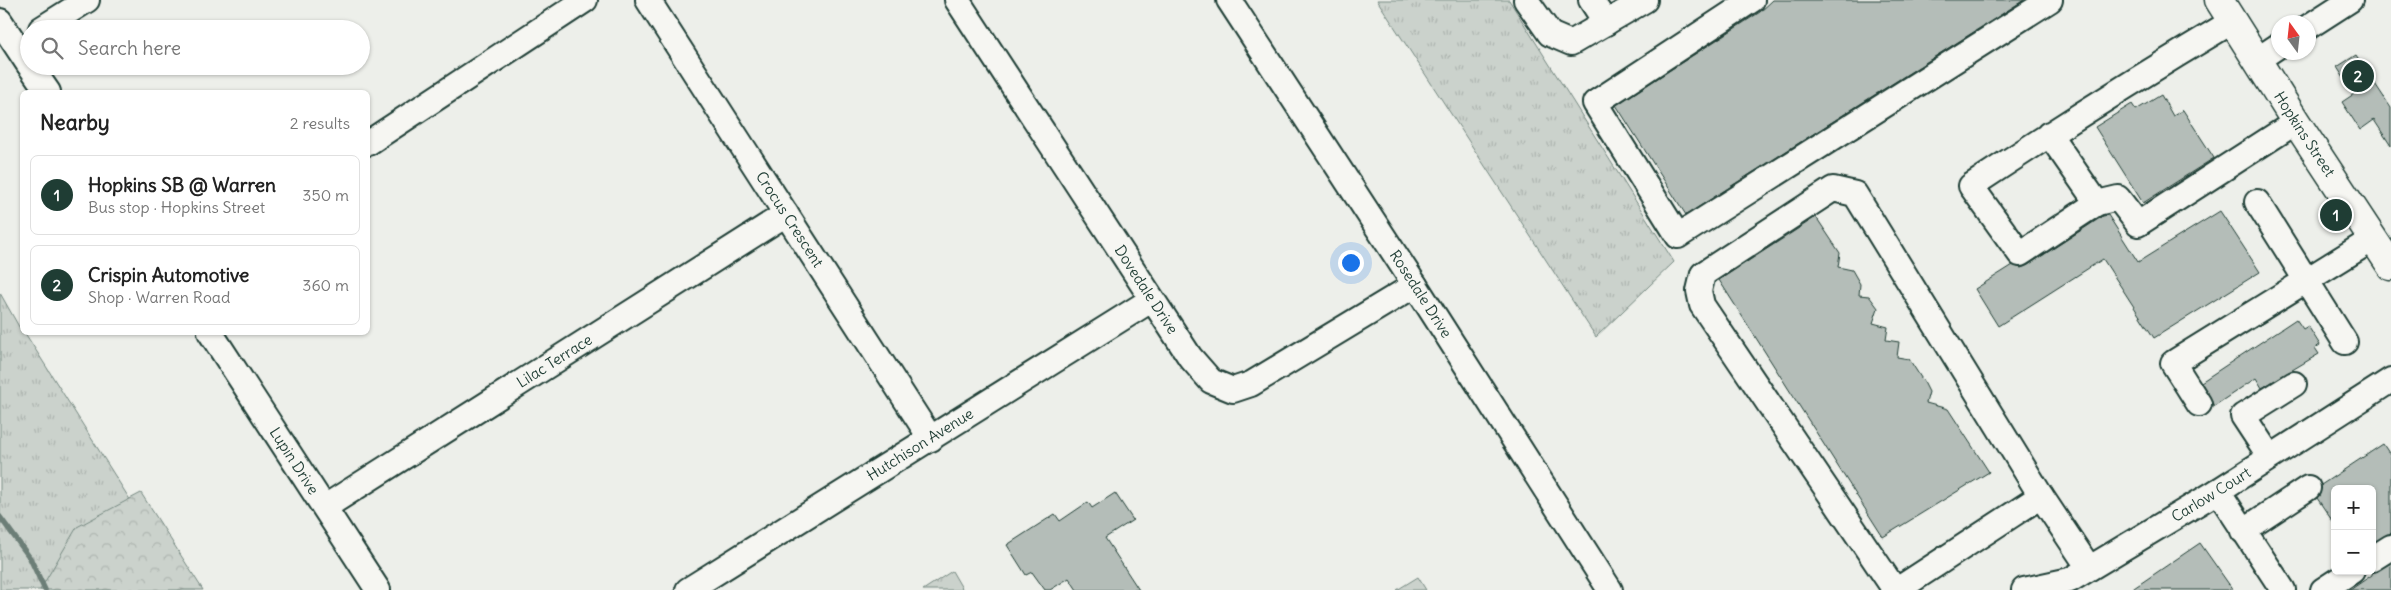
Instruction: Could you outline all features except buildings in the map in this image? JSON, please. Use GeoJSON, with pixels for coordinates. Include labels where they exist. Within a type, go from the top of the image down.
{"type":"FeatureCollection","features":[{"type":"Feature","properties":{"kind":"main road","name":"Hopkins Street"},"geometry":{"type":"LineString","coordinates":[[2226,10],[2268,53],[2296,122],[2391,266]]}},
{"type":"Feature","properties":{"kind":"street"},"geometry":{"type":"LineString","coordinates":[[56,20],[88,0]]}},
{"type":"Feature","properties":{"kind":"street"},"geometry":{"type":"LineString","coordinates":[[370,142],[585,0]]}},
{"type":"Feature","properties":{"kind":"street","name":"Crocus Crescent"},"geometry":{"type":"LineString","coordinates":[[648,0],[931,439]]}},
{"type":"Feature","properties":{"kind":"street","name":"Dovedale Drive"},"geometry":{"type":"LineString","coordinates":[[957,0],[1151,300],[1190,357],[1211,382],[1233,390],[1251,384],[1415,285]]}},
{"type":"Feature","properties":{"kind":"street","name":"Rosedale Drive"},"geometry":{"type":"LineString","coordinates":[[1229,0],[1415,285],[1610,590]]}},
{"type":"Feature","properties":{"kind":"street"},"geometry":{"type":"LineString","coordinates":[[1526,0],[1550,34],[1571,43],[1645,0]]}},
{"type":"Feature","properties":{"kind":"street"},"geometry":{"type":"LineString","coordinates":[[1591,0],[1606,23]]}},
{"type":"Feature","properties":{"kind":"street"},"geometry":{"type":"LineString","coordinates":[[1752,0],[1594,103],[1678,236],[2050,0]]}},
{"type":"Feature","properties":{"kind":"street"},"geometry":{"type":"LineString","coordinates":[[2316,22],[2350,0]]}},
{"type":"Feature","properties":{"kind":"street"},"geometry":{"type":"LineString","coordinates":[[2226,10],[2126,85],[1971,186],[2020,254],[2097,202],[2118,198],[2138,224],[2296,122]]}},
{"type":"Feature","properties":{"kind":"street"},"geometry":{"type":"LineString","coordinates":[[0,21],[15,45]]}},
{"type":"Feature","properties":{"kind":"street"},"geometry":{"type":"LineString","coordinates":[[36,75],[47,90]]}},
{"type":"Feature","properties":{"kind":"street"},"geometry":{"type":"LineString","coordinates":[[2049,134],[2097,202]]}},
{"type":"Feature","properties":{"kind":"street"},"geometry":{"type":"LineString","coordinates":[[2040,496],[1896,590],[1702,305],[1699,292],[1703,274],[1833,189],[1855,194],[2040,496],[2079,579]]}},
{"type":"Feature","properties":{"kind":"street"},"geometry":{"type":"LineString","coordinates":[[2257,202],[2345,342]]}},
{"type":"Feature","properties":{"kind":"street","name":"Lilac Terrace"},"geometry":{"type":"LineString","coordinates":[[325,507],[786,214]]}},
{"type":"Feature","properties":{"kind":"street"},"geometry":{"type":"LineString","coordinates":[[2199,404],[2173,363],[2373,238]]}},
{"type":"Feature","properties":{"kind":"street","name":"Hutchison Avenue"},"geometry":{"type":"LineString","coordinates":[[688,590],[1151,300]]}},
{"type":"Feature","properties":{"kind":"street","name":"Lupin Drive"},"geometry":{"type":"LineString","coordinates":[[212,335],[378,590]]}},
{"type":"Feature","properties":{"kind":"street"},"geometry":{"type":"LineString","coordinates":[[2270,456],[2243,416],[2294,384]]}},
{"type":"Feature","properties":{"kind":"street","name":"Carlow Court"},"geometry":{"type":"LineString","coordinates":[[2024,590],[2079,579],[2270,456],[2388,389]]}},
{"type":"Feature","properties":{"kind":"street"},"geometry":{"type":"LineString","coordinates":[[2243,531],[2308,488]]}},
{"type":"Feature","properties":{"kind":"street"},"geometry":{"type":"LineString","coordinates":[[2218,491],[2283,590]]}},
{"type":"Feature","properties":{"kind":"street"},"geometry":{"type":"LineString","coordinates":[[2376,556],[2391,547]]}},
{"type":"Feature","properties":{"kind":"street"},"geometry":{"type":"LineString","coordinates":[[2323,590],[2346,575]]}},
{"type":"Feature","properties":{"kind":"green space"},"geometry":{"type":"Polygon","coordinates":[[[1377,0],[1509,0],[1674,262],[1596,337],[1377,0]]]}},
{"type":"Feature","properties":{"kind":"green space"},"geometry":{"type":"Polygon","coordinates":[[[0,293],[20,328],[20,335],[26,335],[146,525],[196,590],[0,590],[0,293]]]}},
{"type":"Feature","properties":{"kind":"green space"},"geometry":{"type":"Polygon","coordinates":[[[141,493],[203,590],[40,590],[77,527],[141,493]]]}},
{"type":"Feature","properties":{"kind":"green space"},"geometry":{"type":"Polygon","coordinates":[[[952,571],[963,590],[923,590],[952,571]]]}},
{"type":"Feature","properties":{"kind":"green space"},"geometry":{"type":"Polygon","coordinates":[[[1418,577],[1426,590],[1397,590],[1418,577]]]}},
{"type":"Feature","properties":{"kind":"waterway"},"geometry":{"type":"LineString","coordinates":[[0,517],[30,558],[45,590]]}},
{"type":"Feature","properties":{"kind":"place","name":"Crispin Automotive"},"geometry":{"type":"Point","coordinates":[2358,76]}},
{"type":"Feature","properties":{"kind":"place","name":"Hopkins SB @ Warren"},"geometry":{"type":"Point","coordinates":[2336,215]}}]}
